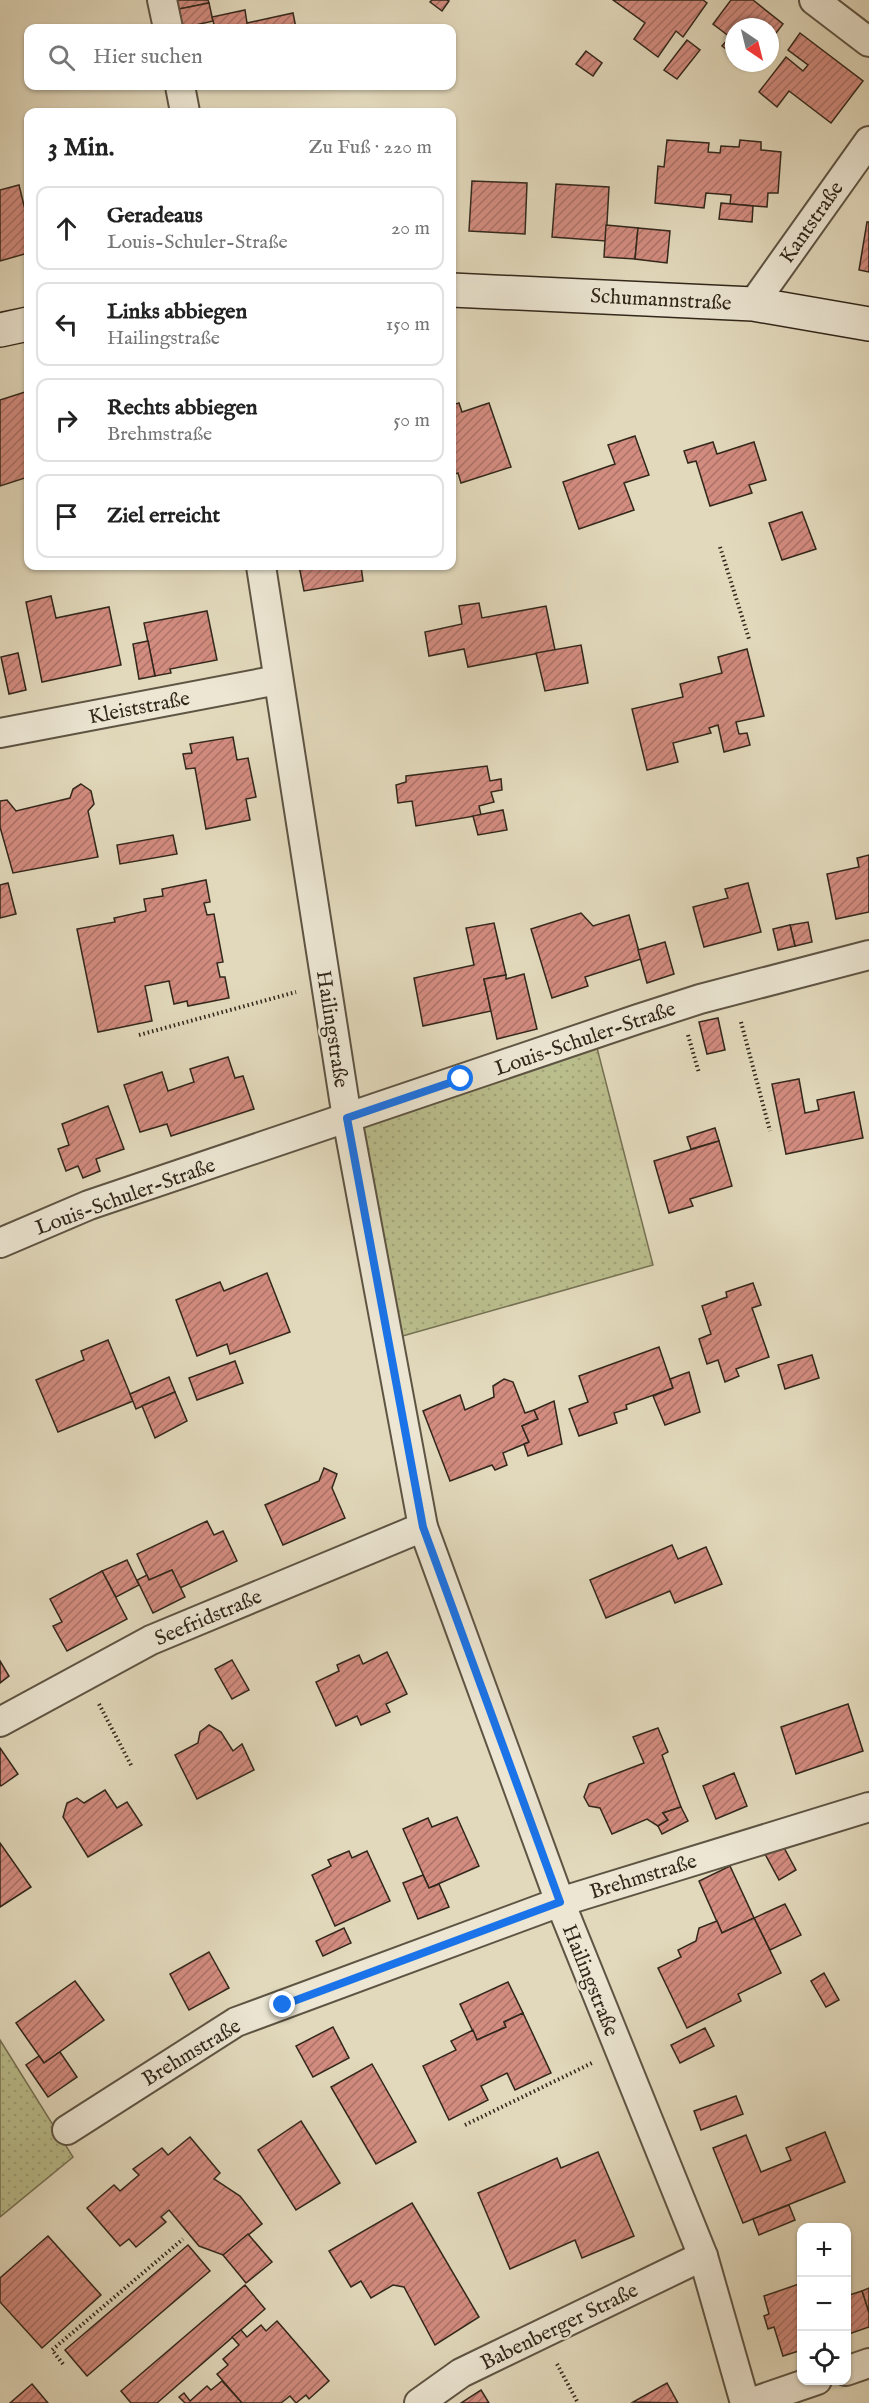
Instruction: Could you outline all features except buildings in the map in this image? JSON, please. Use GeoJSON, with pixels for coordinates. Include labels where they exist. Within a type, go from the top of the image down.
{"type":"FeatureCollection","features":[{"type":"Feature","properties":{"kind":"street"},"geometry":{"type":"LineString","coordinates":[[162,0],[167,24]]}},
{"type":"Feature","properties":{"kind":"street"},"geometry":{"type":"LineString","coordinates":[[814,0],[869,42]]}},
{"type":"Feature","properties":{"kind":"street"},"geometry":{"type":"LineString","coordinates":[[181,90],[184,108]]}},
{"type":"Feature","properties":{"kind":"street","name":"Kantstraße"},"geometry":{"type":"LineString","coordinates":[[753,304],[869,141]]}},
{"type":"Feature","properties":{"kind":"street","name":"Schumannstraße"},"geometry":{"type":"LineString","coordinates":[[456,290],[753,304],[869,324]]}},
{"type":"Feature","properties":{"kind":"street"},"geometry":{"type":"LineString","coordinates":[[0,330],[24,325]]}},
{"type":"Feature","properties":{"kind":"street","name":"Hailingstraße"},"geometry":{"type":"LineString","coordinates":[[262,570],[347,1118],[423,1527],[560,1902],[703,2256],[747,2403]]}},
{"type":"Feature","properties":{"kind":"street","name":"Kleiststraße"},"geometry":{"type":"LineString","coordinates":[[0,733],[278,680]]}},
{"type":"Feature","properties":{"kind":"street","name":"Louis-Schuler-Straße"},"geometry":{"type":"LineString","coordinates":[[0,1244],[89,1205],[638,1019],[733,990],[869,955]]}},
{"type":"Feature","properties":{"kind":"street","name":"Seefridstraße"},"geometry":{"type":"LineString","coordinates":[[0,1722],[151,1640],[423,1527]]}},
{"type":"Feature","properties":{"kind":"street","name":"Brehmstraße"},"geometry":{"type":"LineString","coordinates":[[67,2130],[236,2022],[560,1902],[869,1807]]}},
{"type":"Feature","properties":{"kind":"street","name":"Babenberger Straße"},"geometry":{"type":"LineString","coordinates":[[419,2403],[461,2373],[703,2256]]}},
{"type":"Feature","properties":{"kind":"street"},"geometry":{"type":"LineString","coordinates":[[851,2369],[869,2363]]}},
{"type":"Feature","properties":{"kind":"street"},"geometry":{"type":"LineString","coordinates":[[747,2403],[802,2385]]}},
{"type":"Feature","properties":{"kind":"path"},"geometry":{"type":"LineString","coordinates":[[720,547],[749,639]]}},
{"type":"Feature","properties":{"kind":"path"},"geometry":{"type":"LineString","coordinates":[[139,1035],[325,983]]}},
{"type":"Feature","properties":{"kind":"path"},"geometry":{"type":"LineString","coordinates":[[733,990],[770,1131]]}},
{"type":"Feature","properties":{"kind":"path"},"geometry":{"type":"LineString","coordinates":[[85,1677],[132,1767]]}},
{"type":"Feature","properties":{"kind":"path"},"geometry":{"type":"LineString","coordinates":[[465,2125],[619,2049]]}},
{"type":"Feature","properties":{"kind":"path"},"geometry":{"type":"LineString","coordinates":[[63,2364],[52,2350],[183,2239]]}},
{"type":"Feature","properties":{"kind":"path"},"geometry":{"type":"LineString","coordinates":[[542,2334],[578,2403]]}},
{"type":"Feature","properties":{"kind":"green space"},"geometry":{"type":"Polygon","coordinates":[[[596,1044],[653,1265],[399,1337],[357,1123],[596,1044]]]}},
{"type":"Feature","properties":{"kind":"green space"},"geometry":{"type":"Polygon","coordinates":[[[0,2040],[73,2157],[0,2217],[0,2040]]]}},
{"type":"Feature","properties":{"kind":"route"},"geometry":{"type":"LineString","coordinates":[[283,2005],[560,1902],[423,1527],[347,1118],[461,1079]]}}]}
